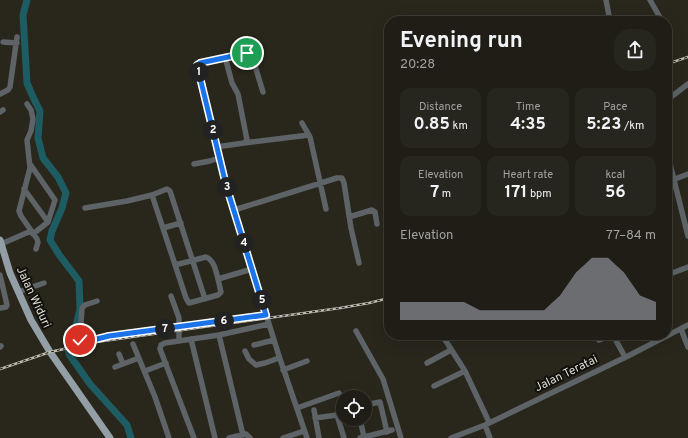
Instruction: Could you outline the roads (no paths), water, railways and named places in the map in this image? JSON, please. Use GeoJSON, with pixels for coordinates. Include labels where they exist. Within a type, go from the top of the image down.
{"type":"FeatureCollection","features":[{"type":"Feature","properties":{"kind":"main road","name":"Jalan Widuri"},"geometry":{"type":"LineString","coordinates":[[1,242],[3,263],[41,338],[110,438]]}},
{"type":"Feature","properties":{"kind":"street"},"geometry":{"type":"LineString","coordinates":[[606,0],[609,16]]}},
{"type":"Feature","properties":{"kind":"street"},"geometry":{"type":"LineString","coordinates":[[650,0],[659,16]]}},
{"type":"Feature","properties":{"kind":"street"},"geometry":{"type":"LineString","coordinates":[[0,94],[8,90],[10,86],[18,37]]}},
{"type":"Feature","properties":{"kind":"street"},"geometry":{"type":"LineString","coordinates":[[3,42],[17,43]]}},
{"type":"Feature","properties":{"kind":"street"},"geometry":{"type":"LineString","coordinates":[[264,92],[251,54],[247,53],[225,57],[197,65],[216,147],[234,210],[279,358],[307,438]]}},
{"type":"Feature","properties":{"kind":"street"},"geometry":{"type":"LineString","coordinates":[[225,57],[232,83],[238,94],[247,138],[244,143]]}},
{"type":"Feature","properties":{"kind":"street"},"geometry":{"type":"LineString","coordinates":[[672,96],[688,84]]}},
{"type":"Feature","properties":{"kind":"street"},"geometry":{"type":"LineString","coordinates":[[27,104],[31,110],[33,119],[31,131],[27,140],[30,170],[19,211],[38,242],[36,249]]}},
{"type":"Feature","properties":{"kind":"street"},"geometry":{"type":"LineString","coordinates":[[302,123],[309,135],[326,209]]}},
{"type":"Feature","properties":{"kind":"street"},"geometry":{"type":"LineString","coordinates":[[216,147],[309,135]]}},
{"type":"Feature","properties":{"kind":"street"},"geometry":{"type":"LineString","coordinates":[[194,164],[219,158]]}},
{"type":"Feature","properties":{"kind":"street"},"geometry":{"type":"LineString","coordinates":[[1,242],[32,232],[48,222],[54,204],[54,198],[30,164]]}},
{"type":"Feature","properties":{"kind":"street"},"geometry":{"type":"LineString","coordinates":[[672,171],[688,236]]}},
{"type":"Feature","properties":{"kind":"street"},"geometry":{"type":"LineString","coordinates":[[674,179],[688,174]]}},
{"type":"Feature","properties":{"kind":"street"},"geometry":{"type":"LineString","coordinates":[[234,210],[337,178],[342,178],[359,263]]}},
{"type":"Feature","properties":{"kind":"street"},"geometry":{"type":"LineString","coordinates":[[24,189],[48,222]]}},
{"type":"Feature","properties":{"kind":"street"},"geometry":{"type":"LineString","coordinates":[[85,208],[127,201],[152,195],[167,189],[170,191],[205,299]]}},
{"type":"Feature","properties":{"kind":"street"},"geometry":{"type":"LineString","coordinates":[[152,195],[187,302],[190,303],[220,294],[221,292],[218,279],[212,261],[208,257],[175,265]]}},
{"type":"Feature","properties":{"kind":"street"},"geometry":{"type":"LineString","coordinates":[[349,217],[372,210],[375,212],[377,224]]}},
{"type":"Feature","properties":{"kind":"street"},"geometry":{"type":"LineString","coordinates":[[163,228],[181,223]]}},
{"type":"Feature","properties":{"kind":"street"},"geometry":{"type":"LineString","coordinates":[[672,273],[688,267]]}},
{"type":"Feature","properties":{"kind":"street"},"geometry":{"type":"LineString","coordinates":[[218,279],[252,269]]}},
{"type":"Feature","properties":{"kind":"street"},"geometry":{"type":"LineString","coordinates":[[0,275],[8,305],[0,308]]}},
{"type":"Feature","properties":{"kind":"street"},"geometry":{"type":"LineString","coordinates":[[18,292],[44,283]]}},
{"type":"Feature","properties":{"kind":"street"},"geometry":{"type":"LineString","coordinates":[[171,296],[177,310],[179,341]]}},
{"type":"Feature","properties":{"kind":"street"},"geometry":{"type":"LineString","coordinates":[[96,301],[85,305],[82,308],[80,339],[82,342],[109,336],[266,315]]}},
{"type":"Feature","properties":{"kind":"street"},"geometry":{"type":"LineString","coordinates":[[194,438],[160,349],[161,345],[165,343],[220,335],[269,324]]}},
{"type":"Feature","properties":{"kind":"street","name":"Jalan Teratai"},"geometry":{"type":"LineString","coordinates":[[672,333],[688,325]]}},
{"type":"Feature","properties":{"kind":"street"},"geometry":{"type":"LineString","coordinates":[[681,329],[688,347]]}},
{"type":"Feature","properties":{"kind":"street"},"geometry":{"type":"LineString","coordinates":[[356,331],[383,379],[401,438]]}},
{"type":"Feature","properties":{"kind":"street"},"geometry":{"type":"LineString","coordinates":[[220,335],[243,435]]}},
{"type":"Feature","properties":{"kind":"street"},"geometry":{"type":"LineString","coordinates":[[191,340],[215,438]]}},
{"type":"Feature","properties":{"kind":"street"},"geometry":{"type":"LineString","coordinates":[[254,345],[274,340]]}},
{"type":"Feature","properties":{"kind":"street"},"geometry":{"type":"LineString","coordinates":[[445,340],[465,372],[487,423],[490,438]]}},
{"type":"Feature","properties":{"kind":"street"},"geometry":{"type":"LineString","coordinates":[[616,340],[626,356]]}},
{"type":"Feature","properties":{"kind":"street"},"geometry":{"type":"LineString","coordinates":[[619,340],[626,356]]}},
{"type":"Feature","properties":{"kind":"street","name":"Jalan Teratai"},"geometry":{"type":"LineString","coordinates":[[451,438],[487,423],[659,340]]}},
{"type":"Feature","properties":{"kind":"street"},"geometry":{"type":"LineString","coordinates":[[133,344],[169,438]]}},
{"type":"Feature","properties":{"kind":"street"},"geometry":{"type":"LineString","coordinates":[[427,363],[451,350]]}},
{"type":"Feature","properties":{"kind":"street"},"geometry":{"type":"LineString","coordinates":[[245,351],[249,359],[256,365],[279,358]]}},
{"type":"Feature","properties":{"kind":"street"},"geometry":{"type":"LineString","coordinates":[[119,354],[123,364]]}},
{"type":"Feature","properties":{"kind":"street"},"geometry":{"type":"LineString","coordinates":[[115,367],[139,358]]}},
{"type":"Feature","properties":{"kind":"street"},"geometry":{"type":"LineString","coordinates":[[283,370],[307,361]]}},
{"type":"Feature","properties":{"kind":"street"},"geometry":{"type":"LineString","coordinates":[[144,371],[166,363]]}},
{"type":"Feature","properties":{"kind":"street"},"geometry":{"type":"LineString","coordinates":[[434,386],[465,372]]}},
{"type":"Feature","properties":{"kind":"street"},"geometry":{"type":"LineString","coordinates":[[296,408],[336,393]]}},
{"type":"Feature","properties":{"kind":"street"},"geometry":{"type":"LineString","coordinates":[[361,426],[362,438],[390,431],[380,403],[372,404]]}},
{"type":"Feature","properties":{"kind":"street"},"geometry":{"type":"LineString","coordinates":[[314,410],[319,438]]}},
{"type":"Feature","properties":{"kind":"street"},"geometry":{"type":"LineString","coordinates":[[315,418],[337,415],[344,438]]}},
{"type":"Feature","properties":{"kind":"street"},"geometry":{"type":"LineString","coordinates":[[283,438],[304,431]]}},
{"type":"Feature","properties":{"kind":"street"},"geometry":{"type":"LineString","coordinates":[[229,438],[248,434],[250,438]]}},
{"type":"Feature","properties":{"kind":"waterway"},"geometry":{"type":"LineString","coordinates":[[27,0],[23,15],[27,83],[40,111],[38,138],[43,158],[58,177],[66,193],[50,240],[79,281],[80,309],[76,326],[67,341],[69,354],[90,384],[127,425],[131,438]]}},
{"type":"Feature","properties":{"kind":"railway"},"geometry":{"type":"LineString","coordinates":[[672,62],[688,57]]}},
{"type":"Feature","properties":{"kind":"railway"},"geometry":{"type":"LineString","coordinates":[[0,369],[50,352],[96,342],[340,308],[384,299]]}}]}
